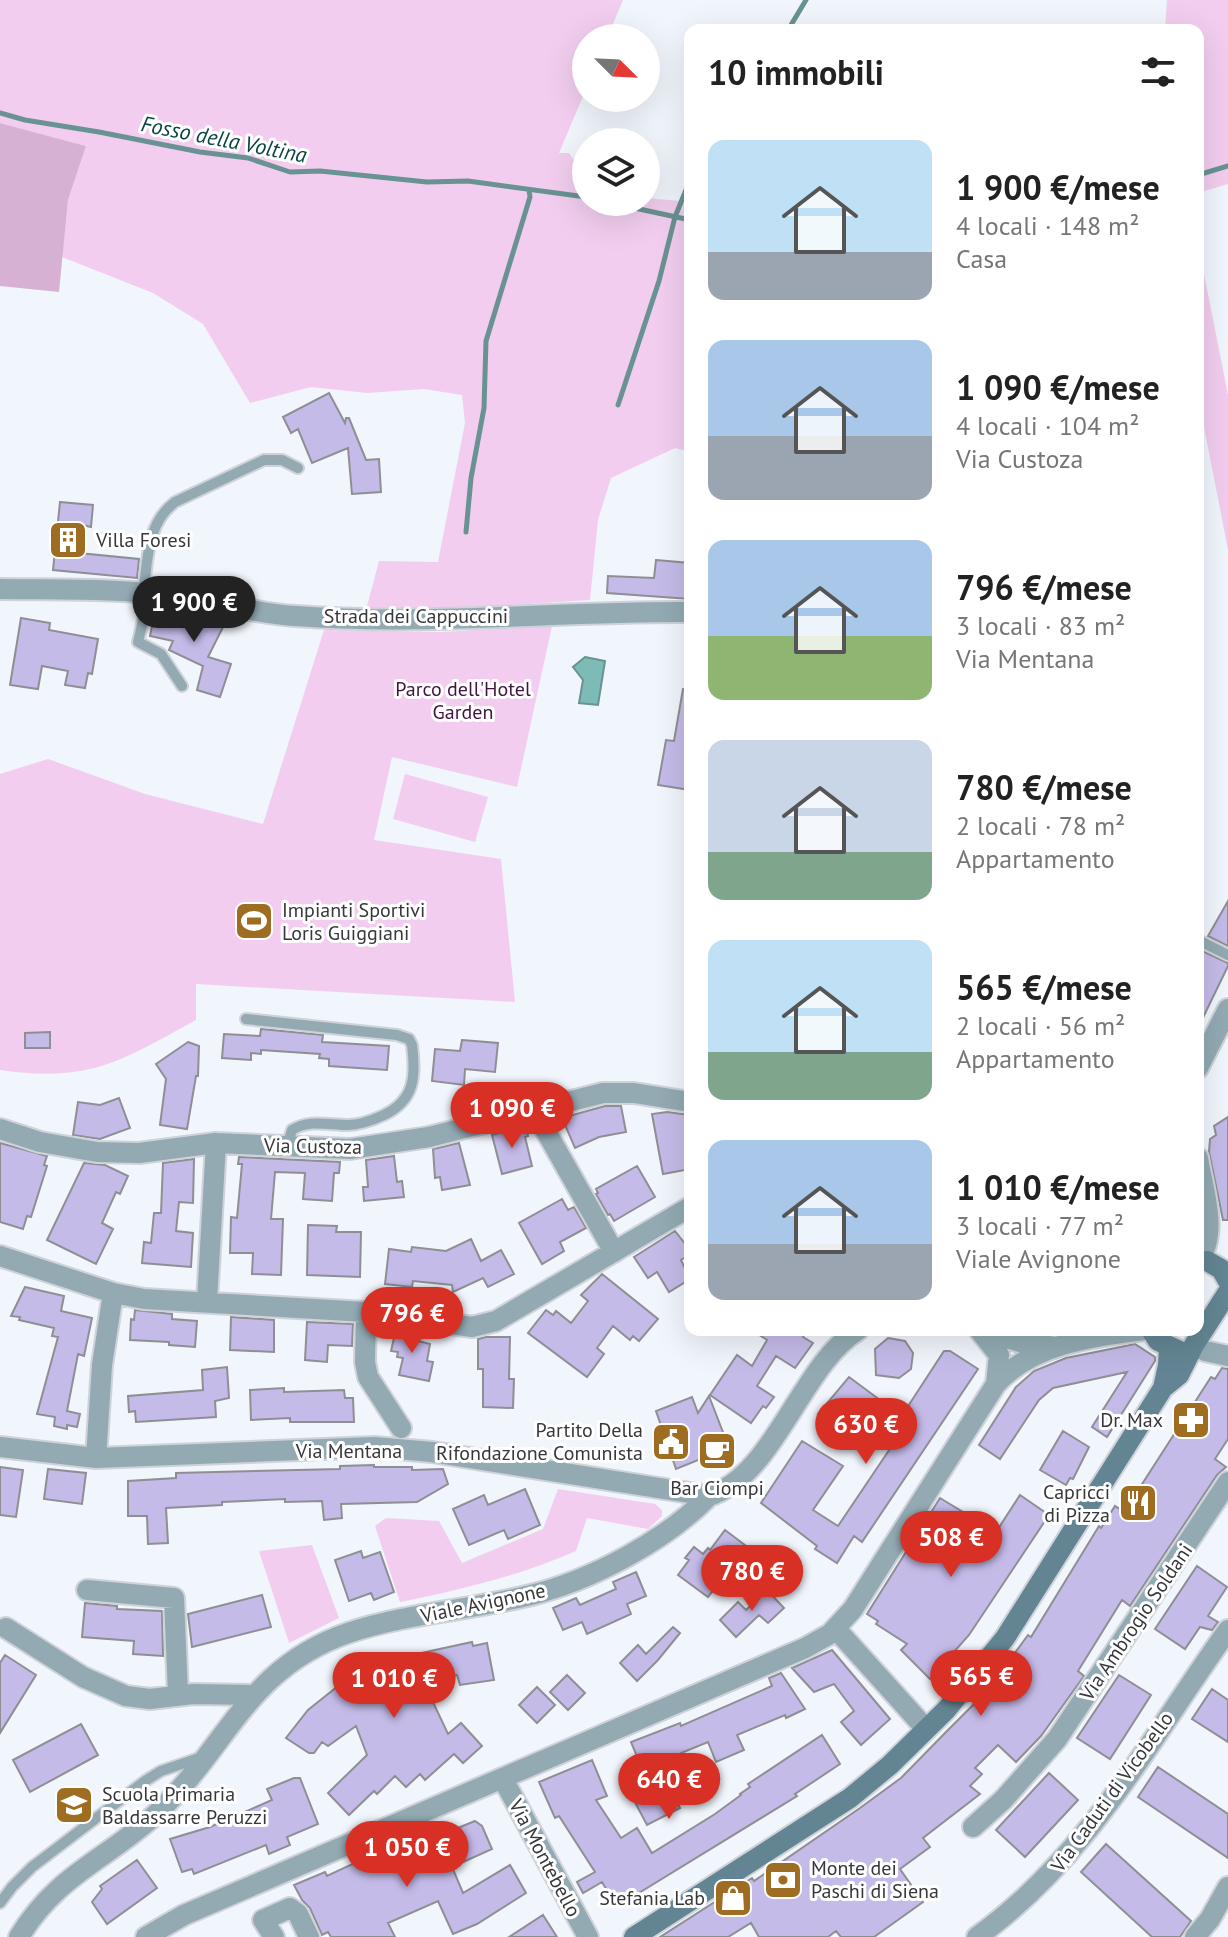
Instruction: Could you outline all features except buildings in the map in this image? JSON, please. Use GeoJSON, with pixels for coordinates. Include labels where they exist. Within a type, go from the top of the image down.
{"type":"FeatureCollection","features":[{"type":"Feature","properties":{"kind":"main road"},"geometry":{"type":"LineString","coordinates":[[1204,1261],[1228,1258]]}},
{"type":"Feature","properties":{"kind":"main road"},"geometry":{"type":"LineString","coordinates":[[1204,1262],[1221,1269],[1228,1281]]}},
{"type":"Feature","properties":{"kind":"main road"},"geometry":{"type":"LineString","coordinates":[[1204,1329],[1228,1292]]}},
{"type":"Feature","properties":{"kind":"main road"},"geometry":{"type":"LineString","coordinates":[[1154,1336],[1169,1348],[1183,1351],[1194,1345]]}},
{"type":"Feature","properties":{"kind":"main road"},"geometry":{"type":"LineString","coordinates":[[634,1937],[838,1806],[884,1771],[965,1688],[1005,1638],[1163,1388],[1179,1375],[1200,1336]]}},
{"type":"Feature","properties":{"kind":"main road"},"geometry":{"type":"LineString","coordinates":[[1163,1388],[1169,1348]]}},
{"type":"Feature","properties":{"kind":"street","name":"Strada dei Cappuccini"},"geometry":{"type":"LineString","coordinates":[[0,589],[146,594],[294,616],[361,619],[436,620],[615,611],[684,612]]}},
{"type":"Feature","properties":{"kind":"street"},"geometry":{"type":"LineString","coordinates":[[1204,1056],[1228,1009]]}},
{"type":"Feature","properties":{"kind":"street","name":"Via Custoza"},"geometry":{"type":"LineString","coordinates":[[0,1129],[40,1142],[97,1152],[139,1153],[216,1143],[366,1149],[429,1137],[603,1093],[634,1093],[684,1101]]}},
{"type":"Feature","properties":{"kind":"street"},"geometry":{"type":"LineString","coordinates":[[534,1110],[614,1252]]}},
{"type":"Feature","properties":{"kind":"street"},"geometry":{"type":"LineString","coordinates":[[207,1301],[216,1143]]}},
{"type":"Feature","properties":{"kind":"street"},"geometry":{"type":"LineString","coordinates":[[0,1256],[113,1293],[144,1299],[366,1312],[459,1326],[479,1326],[496,1321],[684,1211]]}},
{"type":"Feature","properties":{"kind":"street"},"geometry":{"type":"LineString","coordinates":[[1204,1221],[1207,1246],[1204,1254]]}},
{"type":"Feature","properties":{"kind":"street"},"geometry":{"type":"LineString","coordinates":[[96,1458],[102,1365],[113,1293]]}},
{"type":"Feature","properties":{"kind":"street"},"geometry":{"type":"LineString","coordinates":[[366,1312],[365,1362],[368,1377],[401,1428]]}},
{"type":"Feature","properties":{"kind":"street"},"geometry":{"type":"LineString","coordinates":[[709,1496],[728,1488],[749,1469],[835,1351],[851,1336]]}},
{"type":"Feature","properties":{"kind":"street"},"geometry":{"type":"LineString","coordinates":[[985,1336],[999,1355],[996,1384]]}},
{"type":"Feature","properties":{"kind":"street"},"geometry":{"type":"LineString","coordinates":[[1000,1336],[1055,1347]]}},
{"type":"Feature","properties":{"kind":"street"},"geometry":{"type":"LineString","coordinates":[[146,1937],[184,1915],[805,1648],[836,1629],[859,1600],[996,1384],[1011,1370],[1055,1347],[1113,1336]]}},
{"type":"Feature","properties":{"kind":"street"},"geometry":{"type":"LineString","coordinates":[[1194,1345],[1228,1356]]}},
{"type":"Feature","properties":{"kind":"street","name":"Via Mentana"},"geometry":{"type":"LineString","coordinates":[[0,1447],[96,1458],[374,1447],[432,1452],[709,1496]]}},
{"type":"Feature","properties":{"kind":"street","name":"Via Ambrogio Soldani"},"geometry":{"type":"LineString","coordinates":[[973,1827],[1003,1800],[1057,1739],[1228,1482]]}},
{"type":"Feature","properties":{"kind":"street","name":"Viale Avignone"},"geometry":{"type":"LineString","coordinates":[[19,1937],[42,1905],[65,1881],[157,1813],[207,1755],[252,1695],[286,1664],[347,1633],[413,1617],[533,1595],[592,1573],[678,1525],[709,1496]]}},
{"type":"Feature","properties":{"kind":"street"},"geometry":{"type":"LineString","coordinates":[[87,1590],[174,1598],[178,1695]]}},
{"type":"Feature","properties":{"kind":"street"},"geometry":{"type":"LineString","coordinates":[[6,1628],[83,1677],[115,1692],[150,1699],[178,1695],[252,1695]]}},
{"type":"Feature","properties":{"kind":"street"},"geometry":{"type":"LineString","coordinates":[[836,1629],[926,1729]]}},
{"type":"Feature","properties":{"kind":"street","name":"Via Caduti di Vicobello"},"geometry":{"type":"LineString","coordinates":[[977,1937],[1033,1892],[1079,1843],[1228,1630]]}},
{"type":"Feature","properties":{"kind":"street","name":"Via Montebello"},"geometry":{"type":"LineString","coordinates":[[503,1779],[588,1937]]}},
{"type":"Feature","properties":{"kind":"street"},"geometry":{"type":"LineString","coordinates":[[1195,1937],[1210,1919],[1228,1887]]}},
{"type":"Feature","properties":{"kind":"street"},"geometry":{"type":"LineString","coordinates":[[274,1937],[263,1920],[290,1908],[298,1914],[309,1937]]}},
{"type":"Feature","properties":{"kind":"lane"},"geometry":{"type":"LineString","coordinates":[[182,686],[161,654],[138,642],[153,527],[163,510],[175,502],[264,460],[282,460],[298,468]]}},
{"type":"Feature","properties":{"kind":"lane"},"geometry":{"type":"LineString","coordinates":[[1204,943],[1228,955]]}},
{"type":"Feature","properties":{"kind":"lane"},"geometry":{"type":"LineString","coordinates":[[246,1019],[397,1035],[409,1039],[412,1045],[411,1083],[407,1097],[399,1107],[359,1124],[303,1124],[292,1130],[287,1146]]}},
{"type":"Feature","properties":{"kind":"lane"},"geometry":{"type":"LineString","coordinates":[[0,1903],[32,1867],[145,1781],[161,1771],[207,1755]]}},
{"type":"Feature","properties":{"kind":"green space"},"geometry":{"type":"Polygon","coordinates":[[[0,0],[623,0],[613,24],[572,24],[572,112],[576,112],[559,153],[569,153],[572,157],[572,216],[660,216],[660,199],[684,203],[684,450],[675,448],[611,478],[598,520],[590,600],[436,610],[366,610],[379,561],[438,562],[465,423],[462,395],[424,389],[367,393],[311,387],[250,403],[203,324],[153,293],[62,257],[68,200],[86,146],[0,123],[0,0]]]}},
{"type":"Feature","properties":{"kind":"green space"},"geometry":{"type":"Polygon","coordinates":[[[1167,0],[1228,0],[1228,184],[1204,191],[1204,24],[1165,24],[1167,0]]]}},
{"type":"Feature","properties":{"kind":"green space"},"geometry":{"type":"Polygon","coordinates":[[[1204,274],[1228,395],[1228,550],[1204,427],[1204,274]]]}},
{"type":"Feature","properties":{"kind":"green space","name":"Impianti Sportivi Loris Guiggiani"},"geometry":{"type":"Polygon","coordinates":[[[552,626],[517,787],[392,757],[374,840],[501,859],[515,1002],[196,984],[196,1020],[125,1057],[82,1071],[31,1073],[0,1070],[0,774],[48,759],[145,794],[263,824],[324,630],[439,632],[552,626]]]}},
{"type":"Feature","properties":{"kind":"green space"},"geometry":{"type":"Polygon","coordinates":[[[405,774],[488,797],[475,842],[393,819],[405,774]]]}},
{"type":"Feature","properties":{"kind":"green space"},"geometry":{"type":"Polygon","coordinates":[[[558,1489],[655,1504],[662,1510],[662,1516],[648,1529],[587,1518],[576,1551],[489,1581],[400,1602],[375,1526],[386,1518],[439,1521],[462,1563],[543,1529],[558,1489]]]}},
{"type":"Feature","properties":{"kind":"green space"},"geometry":{"type":"Polygon","coordinates":[[[312,1545],[339,1618],[289,1643],[259,1551],[312,1545]]]}},
{"type":"Feature","properties":{"kind":"shaded area"},"geometry":{"type":"Polygon","coordinates":[[[0,123],[86,146],[68,200],[59,292],[0,286],[0,123]]]}},
{"type":"Feature","properties":{"kind":"shaded area"},"geometry":{"type":"Polygon","coordinates":[[[585,657],[605,661],[598,705],[579,703],[583,680],[573,667],[585,657]]]}},
{"type":"Feature","properties":{"kind":"waterway"},"geometry":{"type":"LineString","coordinates":[[792,24],[806,0]]}},
{"type":"Feature","properties":{"kind":"waterway","name":"Fosso della Voltina"},"geometry":{"type":"LineString","coordinates":[[0,113],[200,152],[248,158],[290,172],[320,171],[427,182],[468,181],[572,195]]}},
{"type":"Feature","properties":{"kind":"waterway","name":"Fosso della Voltina"},"geometry":{"type":"LineString","coordinates":[[1204,173],[1228,166]]}},
{"type":"Feature","properties":{"kind":"waterway"},"geometry":{"type":"LineString","coordinates":[[466,532],[471,478],[484,408],[486,341],[530,197],[529,190]]}},
{"type":"Feature","properties":{"kind":"waterway"},"geometry":{"type":"LineString","coordinates":[[618,405],[684,195]]}},
{"type":"Feature","properties":{"kind":"waterway","name":"Fosso della Voltina"},"geometry":{"type":"LineString","coordinates":[[660,213],[684,219]]}},
{"type":"Feature","properties":{"kind":"place","name":"Villa Foresi"},"geometry":{"type":"Point","coordinates":[68,540]}},
{"type":"Feature","properties":{"kind":"place","name":"Impianti Sportivi Loris Guiggiani"},"geometry":{"type":"Point","coordinates":[254,921]}},
{"type":"Feature","properties":{"kind":"place","name":"Dr. Max"},"geometry":{"type":"Point","coordinates":[1191,1420]}},
{"type":"Feature","properties":{"kind":"place","name":"Partito Della Rifondazione Comunista"},"geometry":{"type":"Point","coordinates":[671,1442]}},
{"type":"Feature","properties":{"kind":"place","name":"Bar Ciompi"},"geometry":{"type":"Point","coordinates":[717,1451]}},
{"type":"Feature","properties":{"kind":"place","name":"Capricci di Pizza"},"geometry":{"type":"Point","coordinates":[1138,1503]}},
{"type":"Feature","properties":{"kind":"place","name":"Scuola Primaria Baldassarre Peruzzi"},"geometry":{"type":"Point","coordinates":[74,1805]}},
{"type":"Feature","properties":{"kind":"place","name":"Monte dei Paschi di Siena"},"geometry":{"type":"Point","coordinates":[783,1880]}},
{"type":"Feature","properties":{"kind":"place","name":"Stefania Lab"},"geometry":{"type":"Point","coordinates":[733,1898]}},
{"type":"Feature","properties":{"kind":"park label","name":"Parco dell'Hotel Garden"},"geometry":{"type":"Point","coordinates":[463,700]}}]}
